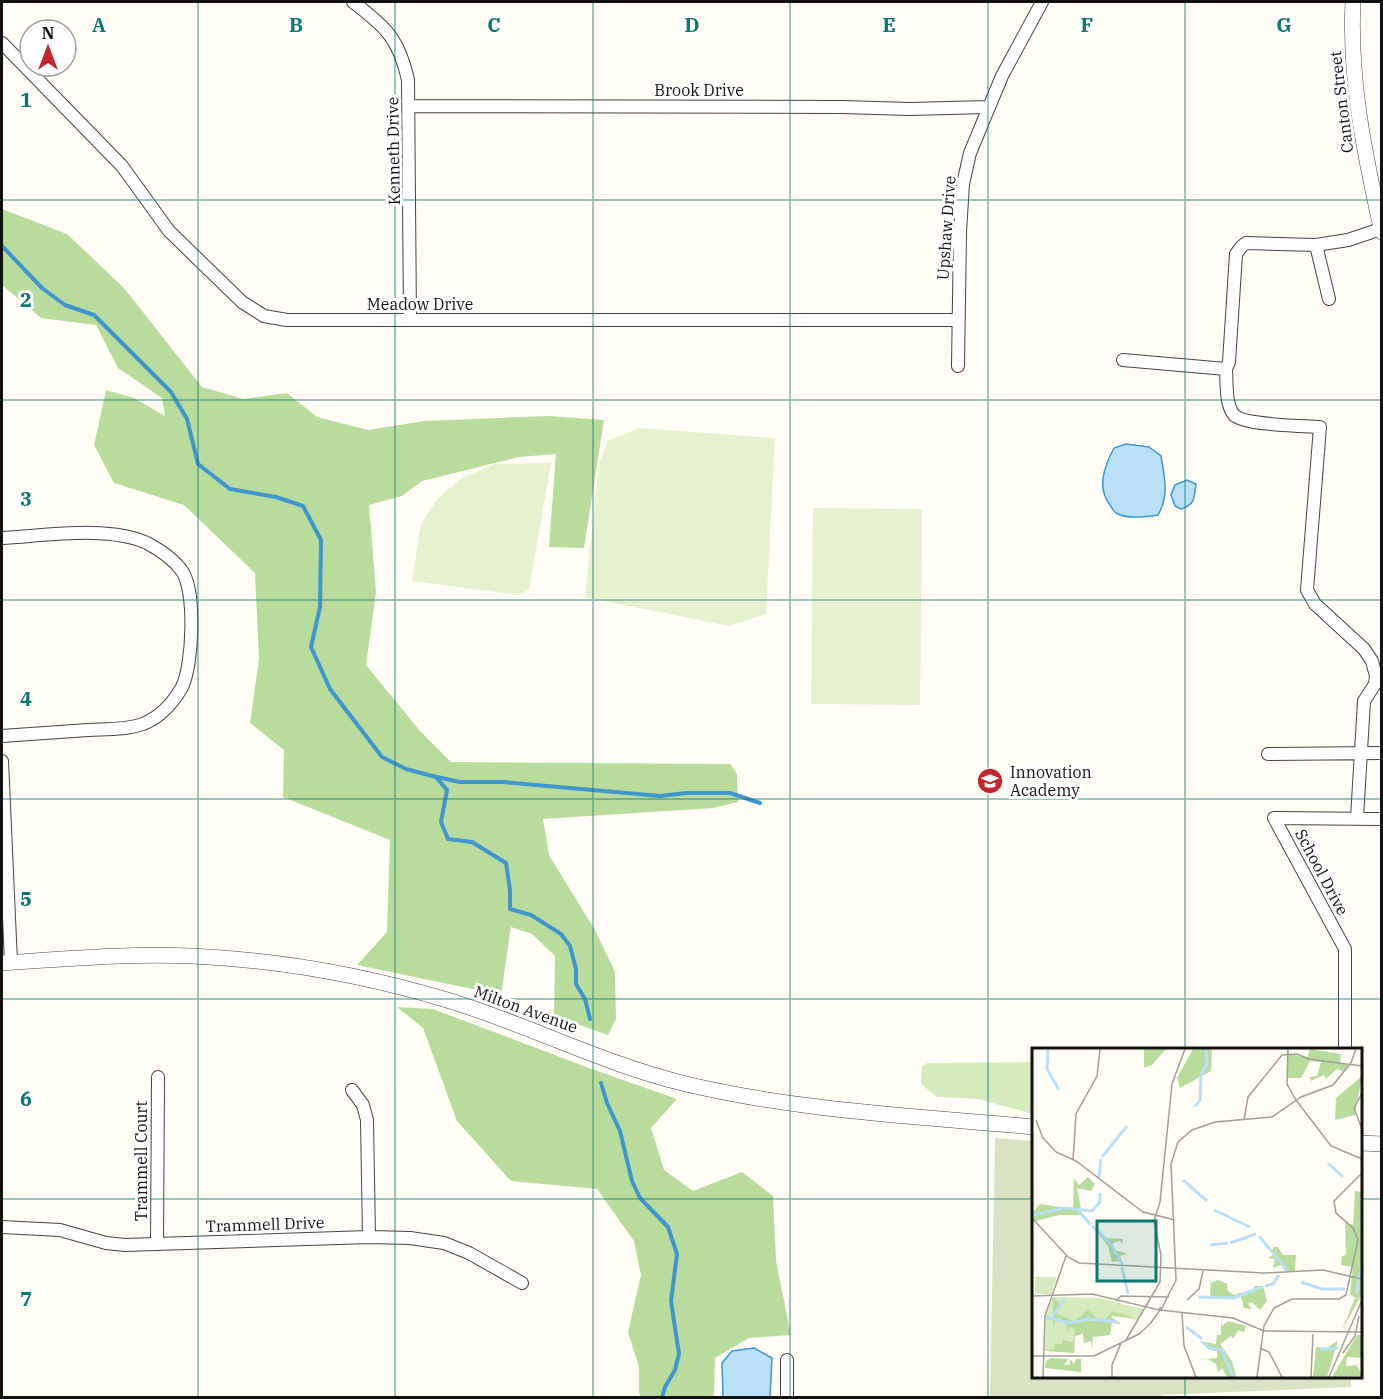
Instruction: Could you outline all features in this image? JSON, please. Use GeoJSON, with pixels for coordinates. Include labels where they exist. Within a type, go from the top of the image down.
{"type":"FeatureCollection","features":[{"type":"Feature","properties":{"kind":"street","name":"Kenneth Drive"},"geometry":{"type":"LineString","coordinates":[[353,2],[380,22],[394,40],[404,60],[406,70],[409,106],[410,320]]}},
{"type":"Feature","properties":{"kind":"street","name":"Upshaw Drive"},"geometry":{"type":"LineString","coordinates":[[958,366],[963,184],[970,153],[988,107],[1042,2]]}},
{"type":"Feature","properties":{"kind":"street","name":"Canton Street"},"geometry":{"type":"LineString","coordinates":[[1353,2],[1352,43],[1355,90],[1381,230]]}},
{"type":"Feature","properties":{"kind":"street","name":"Meadow Drive"},"geometry":{"type":"LineString","coordinates":[[2,43],[122,166],[170,231],[242,302],[264,316],[287,320],[958,320]]}},
{"type":"Feature","properties":{"kind":"street","name":"Brook Drive"},"geometry":{"type":"LineString","coordinates":[[409,106],[909,109],[988,107]]}},
{"type":"Feature","properties":{"kind":"street"},"geometry":{"type":"LineString","coordinates":[[1357,818],[1364,701],[1376,693],[1376,676],[1369,654],[1315,604],[1307,590],[1320,427],[1245,421],[1233,414],[1228,402],[1226,369],[1229,362],[1236,254],[1242,246],[1246,243],[1316,245],[1348,240],[1381,230]]}},
{"type":"Feature","properties":{"kind":"street"},"geometry":{"type":"LineString","coordinates":[[1316,245],[1329,299]]}},
{"type":"Feature","properties":{"kind":"street"},"geometry":{"type":"LineString","coordinates":[[1123,360],[1226,369]]}},
{"type":"Feature","properties":{"kind":"street"},"geometry":{"type":"LineString","coordinates":[[2,538],[94,533],[115,534],[145,542],[170,556],[183,572],[191,593],[192,606],[188,667],[183,685],[172,702],[159,714],[142,724],[122,728],[2,736]]}},
{"type":"Feature","properties":{"kind":"street"},"geometry":{"type":"LineString","coordinates":[[1268,754],[1382,753]]}},
{"type":"Feature","properties":{"kind":"street"},"geometry":{"type":"LineString","coordinates":[[2,761],[6,963]]}},
{"type":"Feature","properties":{"kind":"street","name":"School Drive"},"geometry":{"type":"LineString","coordinates":[[1345,1048],[1345,950],[1274,818],[1382,819]]}},
{"type":"Feature","properties":{"kind":"street","name":"Milton Avenue"},"geometry":{"type":"LineString","coordinates":[[6,963],[130,956],[191,956],[265,961],[333,971],[391,984],[450,1001],[527,1027],[624,1066],[724,1092],[798,1106],[1032,1127]]}},
{"type":"Feature","properties":{"kind":"street","name":"Trammell Court"},"geometry":{"type":"LineString","coordinates":[[158,1077],[158,1244]]}},
{"type":"Feature","properties":{"kind":"street"},"geometry":{"type":"LineString","coordinates":[[352,1090],[363,1105],[367,1120],[369,1237]]}},
{"type":"Feature","properties":{"kind":"street"},"geometry":{"type":"LineString","coordinates":[[1362,1143],[1382,1144]]}},
{"type":"Feature","properties":{"kind":"street","name":"Trammell Drive"},"geometry":{"type":"LineString","coordinates":[[2,1227],[60,1230],[106,1243],[125,1245],[369,1237],[410,1239],[444,1243],[479,1258],[522,1282]]}},
{"type":"Feature","properties":{"kind":"street"},"geometry":{"type":"LineString","coordinates":[[787,1360],[787,1398]]}},
{"type":"Feature","properties":{"kind":"green space"},"geometry":{"type":"Polygon","coordinates":[[[2,209],[67,234],[124,288],[202,387],[243,399],[287,393],[317,417],[368,430],[424,421],[548,416],[604,420],[584,548],[549,547],[556,454],[519,457],[422,481],[402,496],[369,505],[376,592],[366,665],[420,731],[451,762],[730,764],[737,774],[738,802],[713,808],[543,819],[549,855],[596,932],[615,972],[616,1019],[608,1035],[554,1016],[555,956],[532,934],[511,927],[501,995],[357,965],[387,932],[390,840],[283,797],[284,750],[250,723],[259,659],[255,573],[184,505],[114,483],[94,445],[106,390],[134,398],[165,416],[162,398],[118,368],[96,325],[41,318],[2,285],[2,209]]]}},
{"type":"Feature","properties":{"kind":"green space"},"geometry":{"type":"Polygon","coordinates":[[[639,428],[775,438],[766,614],[729,626],[585,597],[599,463],[608,441],[639,428]]]}},
{"type":"Feature","properties":{"kind":"green space"},"geometry":{"type":"Polygon","coordinates":[[[551,463],[529,590],[518,595],[412,581],[421,524],[438,498],[460,479],[494,464],[551,463]]]}},
{"type":"Feature","properties":{"kind":"green space"},"geometry":{"type":"Polygon","coordinates":[[[813,508],[922,509],[920,705],[811,704],[813,508]]]}},
{"type":"Feature","properties":{"kind":"green space"},"geometry":{"type":"Polygon","coordinates":[[[397,1007],[433,1009],[677,1099],[651,1128],[664,1170],[693,1191],[742,1172],[773,1196],[776,1261],[791,1335],[749,1338],[715,1358],[714,1397],[641,1397],[639,1367],[628,1332],[641,1275],[634,1241],[597,1189],[511,1181],[457,1121],[423,1028],[397,1007]]]}},
{"type":"Feature","properties":{"kind":"green space"},"geometry":{"type":"Polygon","coordinates":[[[1032,1062],[1032,1114],[978,1099],[937,1097],[921,1084],[922,1067],[927,1063],[1032,1062]]]}},
{"type":"Feature","properties":{"kind":"green space"},"geometry":{"type":"Polygon","coordinates":[[[995,1138],[1032,1141],[1032,1378],[1351,1378],[1351,1387],[1162,1395],[1161,1398],[990,1397],[995,1138]]]}},
{"type":"Feature","properties":{"kind":"water"},"geometry":{"type":"Polygon","coordinates":[[[1126,444],[1149,447],[1161,456],[1165,494],[1158,515],[1136,517],[1120,515],[1114,511],[1106,498],[1103,491],[1103,476],[1108,462],[1114,448],[1126,444]]]}},
{"type":"Feature","properties":{"kind":"water"},"geometry":{"type":"Polygon","coordinates":[[[1187,480],[1196,484],[1194,497],[1189,505],[1181,509],[1175,506],[1171,495],[1175,485],[1187,480]]]}},
{"type":"Feature","properties":{"kind":"water"},"geometry":{"type":"Polygon","coordinates":[[[754,1348],[772,1358],[770,1397],[723,1397],[722,1363],[732,1351],[754,1348]]]}},
{"type":"Feature","properties":{"kind":"waterway"},"geometry":{"type":"LineString","coordinates":[[2,246],[42,288],[65,305],[94,315],[171,392],[187,419],[198,464],[230,489],[276,497],[303,506],[321,540],[320,607],[311,647],[330,689],[382,757],[406,769],[436,777],[447,790],[441,822],[448,839],[472,842],[506,863],[510,909],[531,915],[561,934],[570,946],[576,969],[576,984],[585,999],[590,1019]]}},
{"type":"Feature","properties":{"kind":"waterway"},"geometry":{"type":"LineString","coordinates":[[437,777],[460,782],[503,782],[660,796],[686,793],[730,793],[760,803]]}},
{"type":"Feature","properties":{"kind":"waterway"},"geometry":{"type":"LineString","coordinates":[[601,1083],[620,1131],[632,1181],[640,1198],[668,1227],[677,1254],[671,1301],[679,1354],[675,1370],[665,1387],[662,1398]]}},
{"type":"Feature","properties":{"kind":"place","name":"Innovation Academy"},"geometry":{"type":"Point","coordinates":[990,781]}}]}
